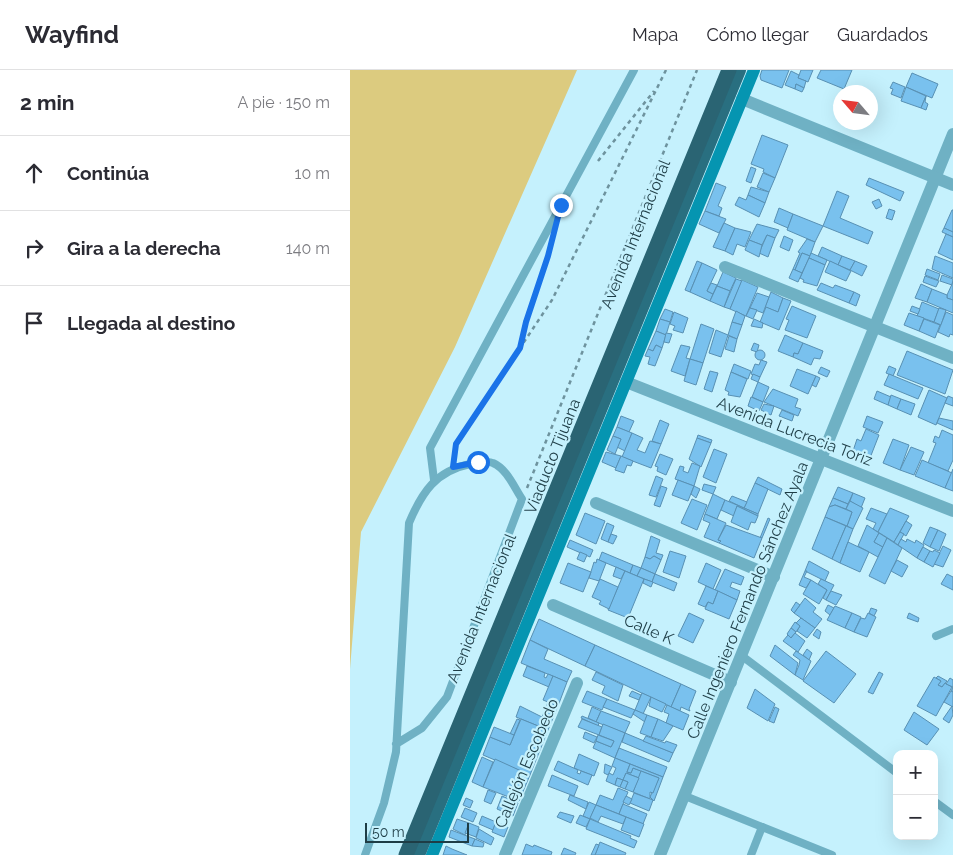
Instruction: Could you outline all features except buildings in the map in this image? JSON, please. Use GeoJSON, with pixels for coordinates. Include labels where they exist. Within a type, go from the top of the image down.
{"type":"FeatureCollection","features":[{"type":"Feature","properties":{"kind":"highway","name":"Avenida Internacional"},"geometry":{"type":"LineString","coordinates":[[398,855],[721,70]]}},
{"type":"Feature","properties":{"kind":"highway","name":"Viaducto Tijuana"},"geometry":{"type":"LineString","coordinates":[[406,855],[729,70]]}},
{"type":"Feature","properties":{"kind":"highway","name":"Viaducto Tijuana"},"geometry":{"type":"LineString","coordinates":[[412,855],[735,70]]}},
{"type":"Feature","properties":{"kind":"highway","name":"Avenida Internacional"},"geometry":{"type":"LineString","coordinates":[[418,855],[739,70]]}},
{"type":"Feature","properties":{"kind":"main road"},"geometry":{"type":"LineString","coordinates":[[432,855],[754,70]]}},
{"type":"Feature","properties":{"kind":"street"},"geometry":{"type":"LineString","coordinates":[[742,99],[953,185]]}},
{"type":"Feature","properties":{"kind":"street","name":"Calle Ingeniero Fernando Sánchez Ayala"},"geometry":{"type":"LineString","coordinates":[[660,855],[877,326],[953,134]]}},
{"type":"Feature","properties":{"kind":"street"},"geometry":{"type":"LineString","coordinates":[[725,267],[877,326],[953,358]]}},
{"type":"Feature","properties":{"kind":"street","name":"Avenida Lucrecia Toriz"},"geometry":{"type":"LineString","coordinates":[[626,382],[953,511]]}},
{"type":"Feature","properties":{"kind":"street"},"geometry":{"type":"LineString","coordinates":[[596,503],[774,577]]}},
{"type":"Feature","properties":{"kind":"street","name":"Calle K"},"geometry":{"type":"LineString","coordinates":[[553,605],[732,682]]}},
{"type":"Feature","properties":{"kind":"street","name":"Callejón Escobedo"},"geometry":{"type":"LineString","coordinates":[[505,855],[577,683]]}},
{"type":"Feature","properties":{"kind":"lane"},"geometry":{"type":"LineString","coordinates":[[434,480],[430,448],[634,70]]}},
{"type":"Feature","properties":{"kind":"lane"},"geometry":{"type":"LineString","coordinates":[[365,855],[384,803],[396,744],[410,523],[416,506],[434,480],[453,467],[492,462],[504,471],[522,499],[447,697],[422,728],[396,744]]}},
{"type":"Feature","properties":{"kind":"lane"},"geometry":{"type":"LineString","coordinates":[[936,636],[953,629]]}},
{"type":"Feature","properties":{"kind":"lane"},"geometry":{"type":"LineString","coordinates":[[742,656],[893,770]]}},
{"type":"Feature","properties":{"kind":"lane"},"geometry":{"type":"LineString","coordinates":[[685,796],[832,855]]}},
{"type":"Feature","properties":{"kind":"lane"},"geometry":{"type":"LineString","coordinates":[[938,804],[953,815]]}},
{"type":"Feature","properties":{"kind":"lane"},"geometry":{"type":"LineString","coordinates":[[751,855],[762,827]]}},
{"type":"Feature","properties":{"kind":"path"},"geometry":{"type":"LineString","coordinates":[[453,467],[456,444],[552,300],[666,70]]}},
{"type":"Feature","properties":{"kind":"path"},"geometry":{"type":"LineString","coordinates":[[522,499],[697,70]]}},
{"type":"Feature","properties":{"kind":"path"},"geometry":{"type":"LineString","coordinates":[[595,165],[658,86]]}},
{"type":"Feature","properties":{"kind":"path"},"geometry":{"type":"LineString","coordinates":[[520,348],[526,322],[550,248]]}},
{"type":"Feature","properties":{"kind":"shaded area"},"geometry":{"type":"Polygon","coordinates":[[[350,70],[577,70],[455,347],[361,532],[350,669],[350,70]]]}},
{"type":"Feature","properties":{"kind":"route"},"geometry":{"type":"LineString","coordinates":[[478,462],[453,467],[456,444],[520,348],[526,322],[548,256],[561,205]]}}]}
